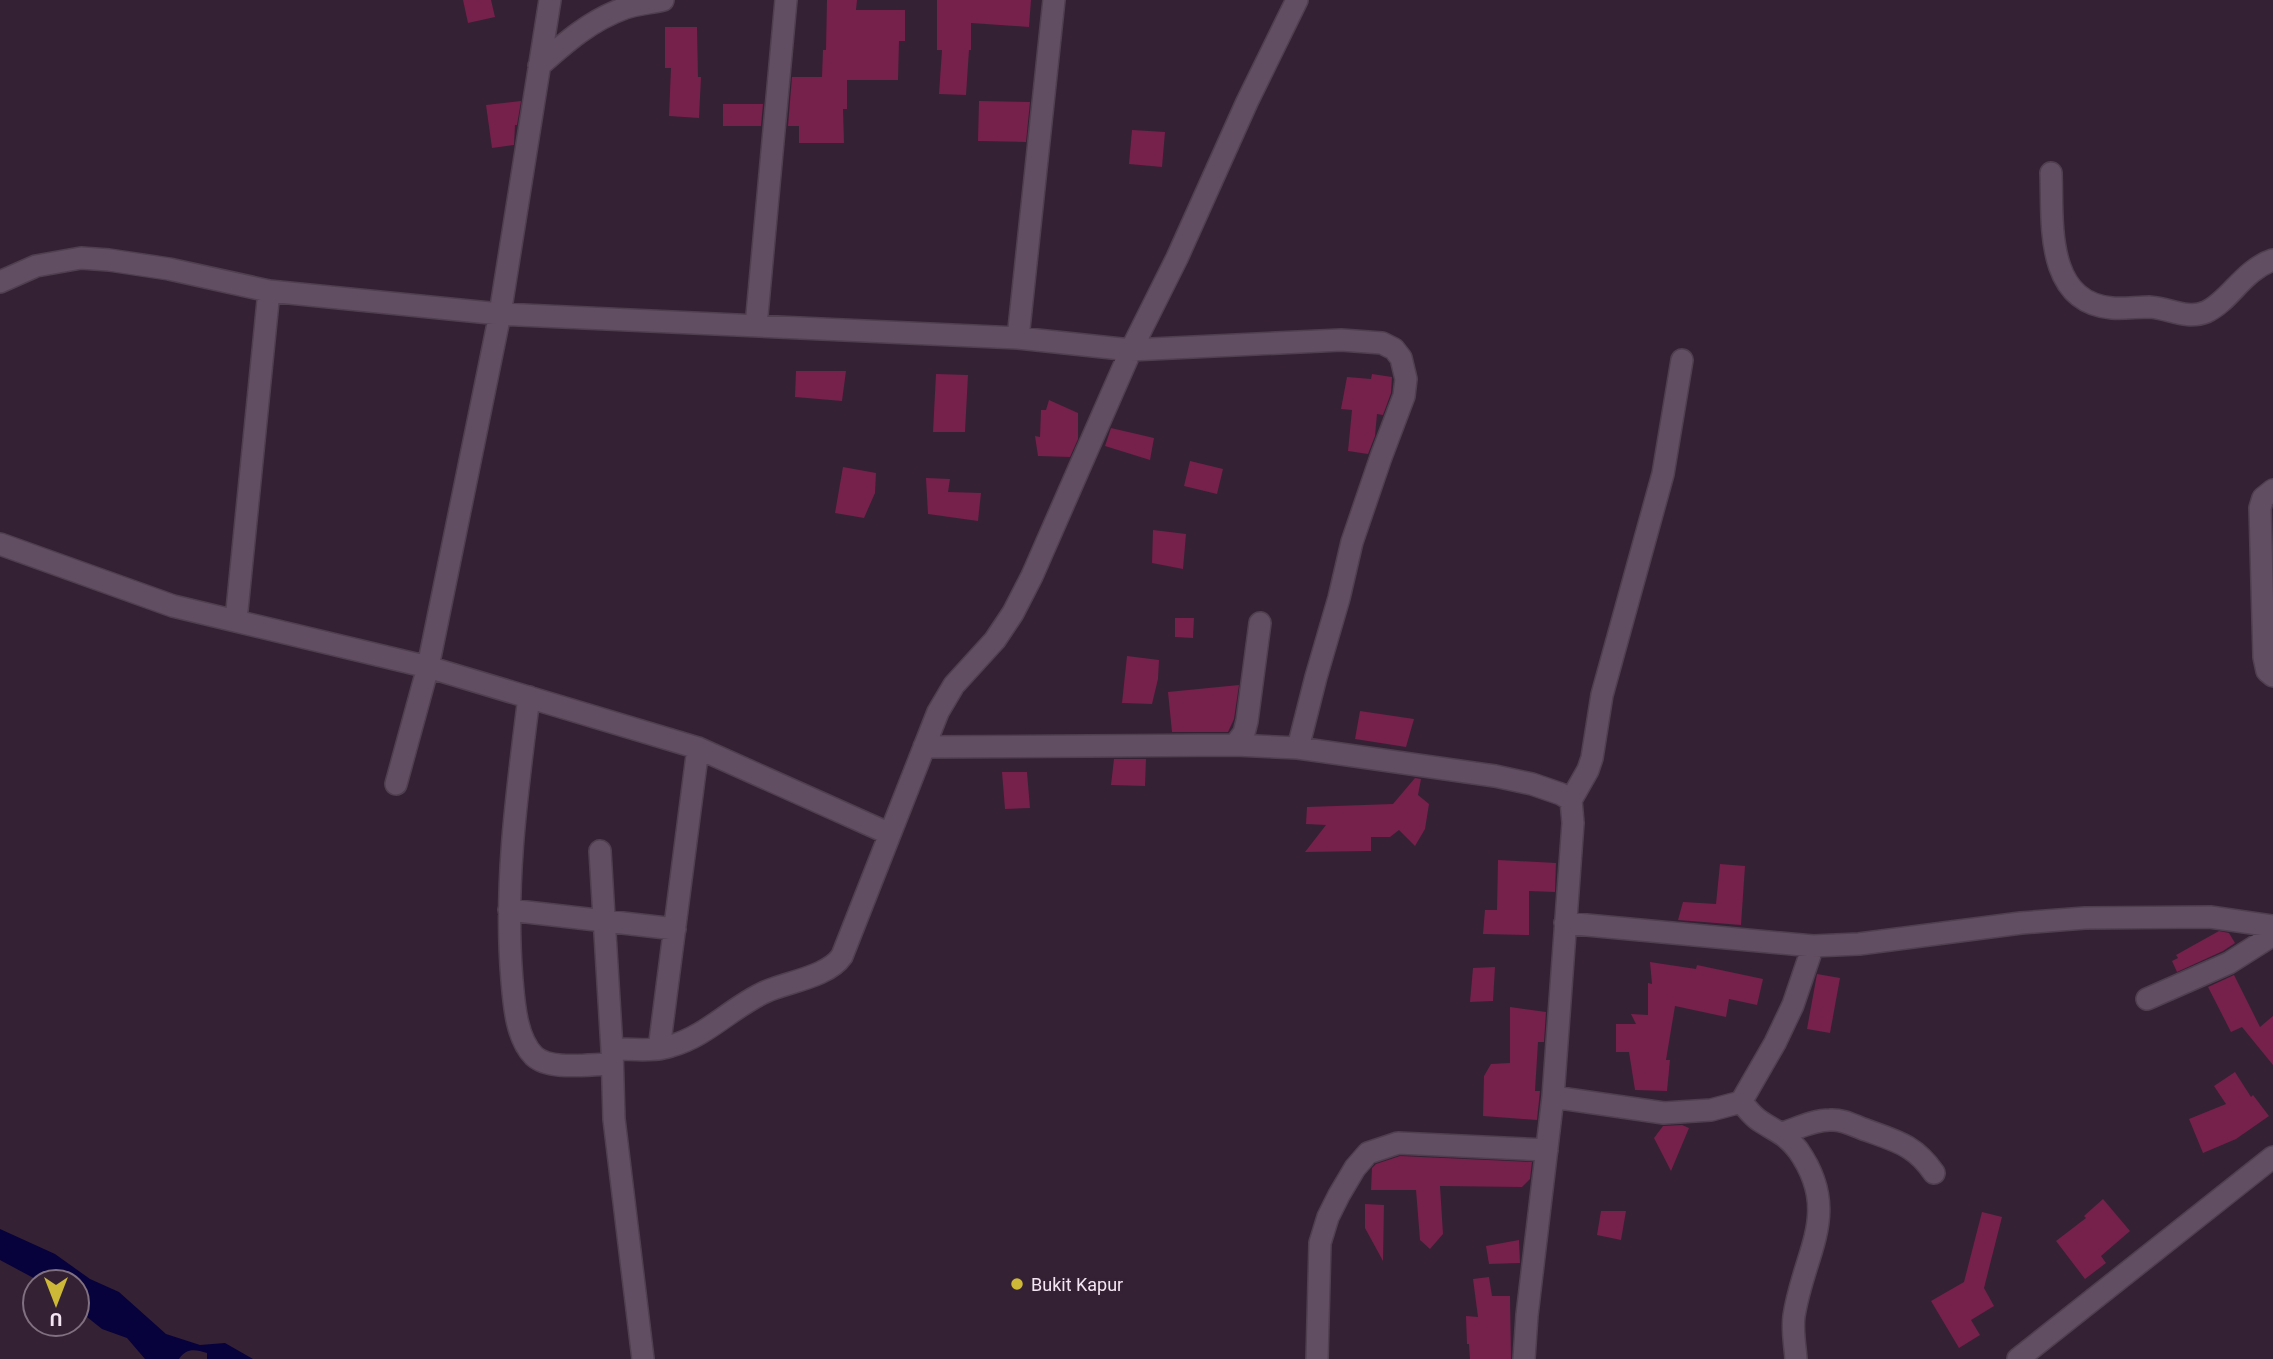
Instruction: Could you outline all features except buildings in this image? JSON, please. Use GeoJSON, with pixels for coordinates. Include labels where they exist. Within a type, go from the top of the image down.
{"type":"FeatureCollection","features":[{"type":"Feature","properties":{"kind":"street"},"geometry":{"type":"LineString","coordinates":[[396,784],[428,667],[500,314],[550,0]]}},
{"type":"Feature","properties":{"kind":"street"},"geometry":{"type":"LineString","coordinates":[[539,66],[576,33],[593,22],[628,7],[663,0]]}},
{"type":"Feature","properties":{"kind":"street"},"geometry":{"type":"LineString","coordinates":[[756,326],[786,0]]}},
{"type":"Feature","properties":{"kind":"street"},"geometry":{"type":"LineString","coordinates":[[1018,338],[1054,0]]}},
{"type":"Feature","properties":{"kind":"street"},"geometry":{"type":"LineString","coordinates":[[529,697],[512,835],[509,910],[514,1002],[521,1032],[532,1054],[549,1064],[660,1049],[704,1031],[752,998],[780,985],[819,973],[837,963],[944,700],[995,640],[1032,576],[1131,350],[1177,258],[1247,102],[1297,0]]}},
{"type":"Feature","properties":{"kind":"street"},"geometry":{"type":"LineString","coordinates":[[2051,173],[2054,248],[2061,274],[2068,285],[2094,303],[2111,308],[2153,307],[2183,315],[2201,314],[2211,310],[2255,269],[2273,260]]}},
{"type":"Feature","properties":{"kind":"street"},"geometry":{"type":"LineString","coordinates":[[0,282],[36,266],[81,258],[169,270],[269,291],[500,314],[1018,338],[1131,350],[1341,340],[1382,343],[1394,349],[1401,358],[1406,379],[1404,396],[1352,542],[1298,748]]}},
{"type":"Feature","properties":{"kind":"street"},"geometry":{"type":"LineString","coordinates":[[236,620],[269,291]]}},
{"type":"Feature","properties":{"kind":"street"},"geometry":{"type":"LineString","coordinates":[[1524,1359],[1553,1097],[1573,823],[1571,800],[1588,771],[1592,758],[1602,695],[1663,474],[1682,360]]}},
{"type":"Feature","properties":{"kind":"street"},"geometry":{"type":"LineString","coordinates":[[2273,490],[2263,498],[2260,508],[2264,657],[2267,671],[2273,676]]}},
{"type":"Feature","properties":{"kind":"street"},"geometry":{"type":"LineString","coordinates":[[0,544],[160,602],[428,667],[698,748],[890,834]]}},
{"type":"Feature","properties":{"kind":"street"},"geometry":{"type":"LineString","coordinates":[[1235,745],[1244,733],[1247,721],[1260,623]]}},
{"type":"Feature","properties":{"kind":"street"},"geometry":{"type":"LineString","coordinates":[[924,747],[1235,745],[1298,748],[1494,776],[1532,784],[1571,800]]}},
{"type":"Feature","properties":{"kind":"street"},"geometry":{"type":"LineString","coordinates":[[660,1049],[698,748]]}},
{"type":"Feature","properties":{"kind":"street"},"geometry":{"type":"LineString","coordinates":[[600,851],[614,1119],[643,1359]]}},
{"type":"Feature","properties":{"kind":"street"},"geometry":{"type":"LineString","coordinates":[[509,910],[675,929]]}},
{"type":"Feature","properties":{"kind":"street"},"geometry":{"type":"LineString","coordinates":[[1565,923],[1813,946],[1859,944],[2021,923],[2085,918],[2210,917],[2273,926]]}},
{"type":"Feature","properties":{"kind":"street"},"geometry":{"type":"LineString","coordinates":[[2147,999],[2228,963],[2273,935]]}},
{"type":"Feature","properties":{"kind":"street"},"geometry":{"type":"LineString","coordinates":[[1553,1097],[1664,1113],[1711,1110],[1741,1102],[1793,1005],[1813,946]]}},
{"type":"Feature","properties":{"kind":"street"},"geometry":{"type":"LineString","coordinates":[[1741,1102],[1759,1120],[1783,1133],[1808,1166],[1816,1183],[1820,1211],[1819,1228],[1794,1319],[1796,1359]]}},
{"type":"Feature","properties":{"kind":"street"},"geometry":{"type":"LineString","coordinates":[[1783,1133],[1820,1121],[1842,1121],[1912,1148],[1924,1158],[1934,1173]]}},
{"type":"Feature","properties":{"kind":"street"},"geometry":{"type":"LineString","coordinates":[[1317,1359],[1320,1243],[1328,1217],[1339,1195],[1354,1168],[1368,1153],[1398,1143],[1547,1150]]}},
{"type":"Feature","properties":{"kind":"street"},"geometry":{"type":"LineString","coordinates":[[2018,1359],[2273,1157]]}},
{"type":"Feature","properties":{"kind":"shaded area"},"geometry":{"type":"Polygon","coordinates":[[[0,1229],[55,1254],[75,1268],[21,1268],[21,1271],[0,1260],[0,1229]]]}},
{"type":"Feature","properties":{"kind":"shaded area"},"geometry":{"type":"Polygon","coordinates":[[[91,1279],[119,1292],[166,1334],[200,1345],[225,1343],[253,1359],[207,1359],[207,1353],[195,1350],[188,1351],[179,1359],[145,1359],[127,1338],[102,1329],[91,1320],[91,1279]]]}},
{"type":"Feature","properties":{"kind":"place","name":"Bukit Kapur"},"geometry":{"type":"Point","coordinates":[1017,1284]}}]}
